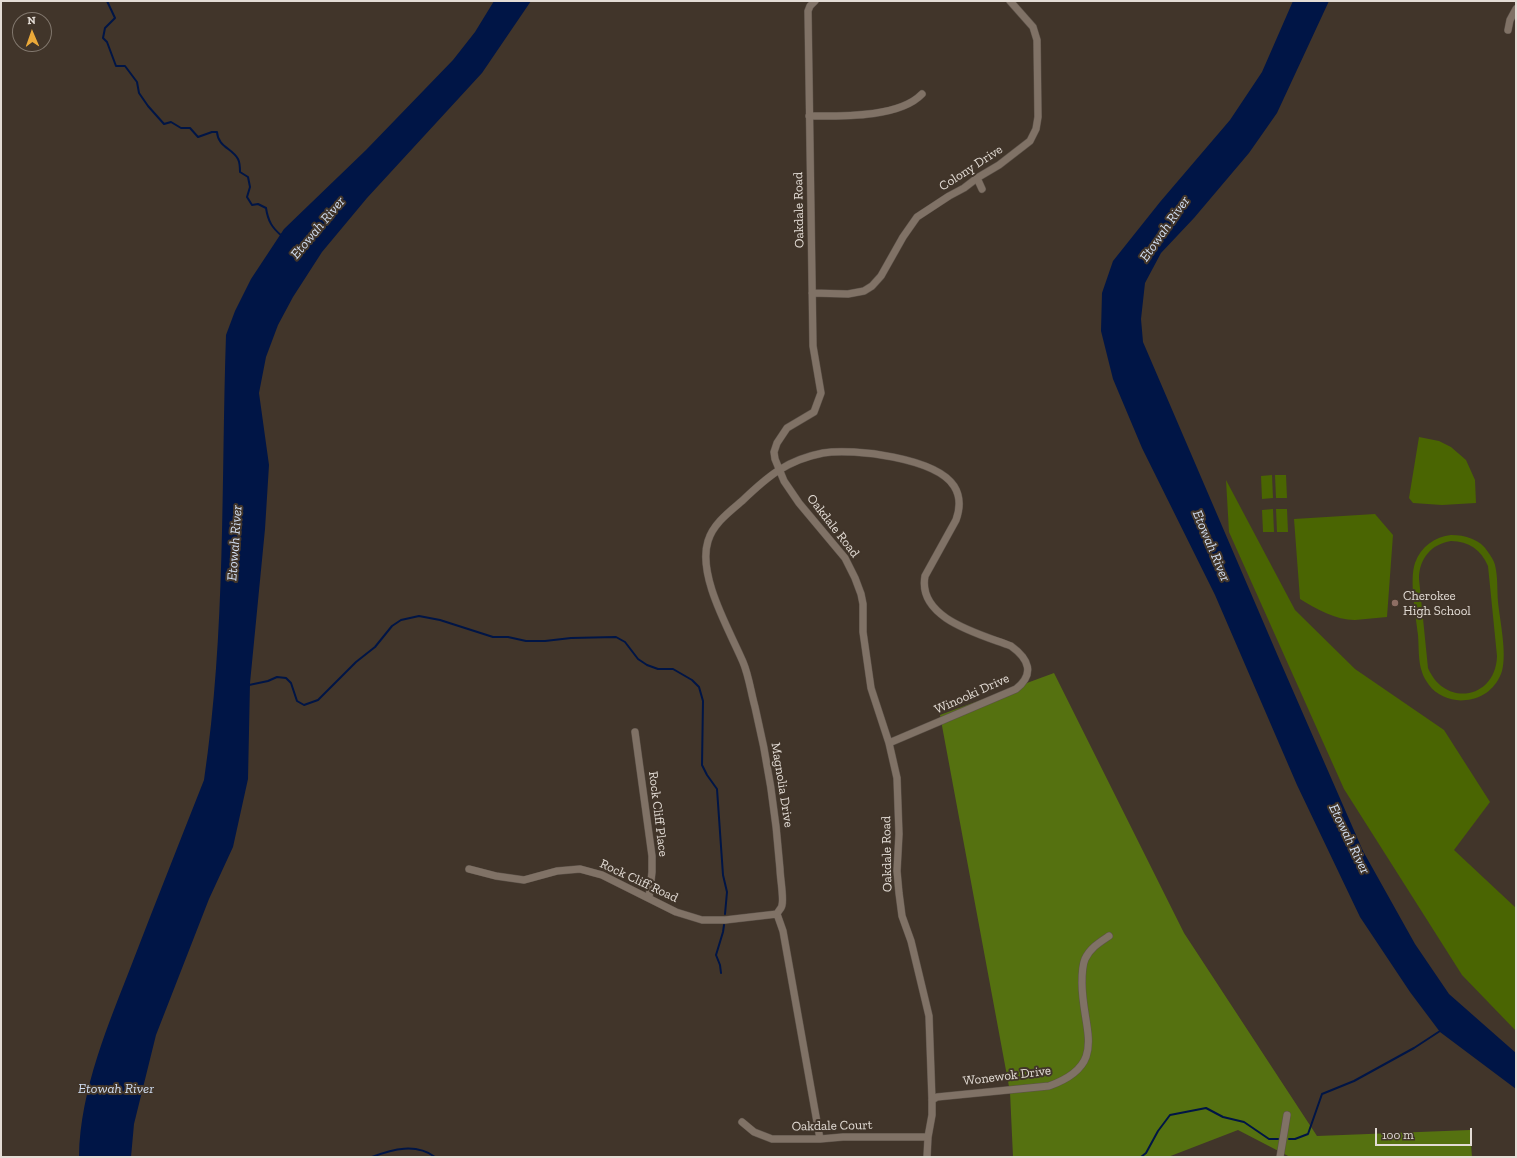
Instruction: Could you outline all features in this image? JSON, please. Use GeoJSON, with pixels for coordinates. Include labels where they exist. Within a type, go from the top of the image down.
{"type":"FeatureCollection","features":[{"type":"Feature","properties":{"kind":"street","name":"Oakdale Road"},"geometry":{"type":"LineString","coordinates":[[815,1],[810,6],[808,11],[809,116],[814,354],[821,393],[814,412],[787,428],[777,443],[774,452],[784,480],[799,503],[845,558],[855,578],[863,604],[863,632],[871,688],[889,743],[897,778],[899,834],[897,871],[902,916],[911,941],[929,1016],[932,1115],[928,1137],[927,1157]]}},
{"type":"Feature","properties":{"kind":"street","name":"Colony Drive"},"geometry":{"type":"LineString","coordinates":[[812,293],[848,294],[864,291],[872,286],[881,276],[903,237],[917,217],[999,165],[1030,141],[1036,129],[1038,117],[1037,40],[1033,27],[1010,1]]}},
{"type":"Feature","properties":{"kind":"street"},"geometry":{"type":"LineString","coordinates":[[1508,30],[1510,20],[1516,9]]}},
{"type":"Feature","properties":{"kind":"street"},"geometry":{"type":"LineString","coordinates":[[809,116],[847,116],[896,109],[915,101],[922,94]]}},
{"type":"Feature","properties":{"kind":"street"},"geometry":{"type":"LineString","coordinates":[[977,178],[982,189]]}},
{"type":"Feature","properties":{"kind":"street","name":"Winooki Drive"},"geometry":{"type":"LineString","coordinates":[[779,469],[798,461],[823,454],[861,453],[903,459],[933,470],[945,477],[954,485],[957,492],[960,503],[959,512],[925,576],[925,593],[934,608],[952,621],[969,630],[1011,646],[1025,659],[1028,677],[1016,689],[889,743]]}},
{"type":"Feature","properties":{"kind":"street","name":"Magnolia Drive"},"geometry":{"type":"LineString","coordinates":[[777,914],[782,904],[778,841],[771,787],[762,738],[744,664],[730,636],[711,584],[706,558],[708,542],[717,524],[764,480],[779,469]]}},
{"type":"Feature","properties":{"kind":"street","name":"Rock Cliff Place"},"geometry":{"type":"LineString","coordinates":[[635,732],[652,856],[652,872],[648,898]]}},
{"type":"Feature","properties":{"kind":"street","name":"Rock Cliff Road"},"geometry":{"type":"LineString","coordinates":[[469,869],[496,876],[524,880],[557,871],[580,869],[602,875],[676,912],[702,920],[725,920],[777,914]]}},
{"type":"Feature","properties":{"kind":"street"},"geometry":{"type":"LineString","coordinates":[[777,914],[783,931],[820,1140]]}},
{"type":"Feature","properties":{"kind":"street","name":"Wonewok Drive"},"geometry":{"type":"LineString","coordinates":[[932,1100],[937,1097],[1049,1086],[1059,1082],[1076,1071],[1083,1064],[1087,1055],[1089,1033],[1082,1000],[1082,968],[1085,958],[1092,948],[1109,936]]}},
{"type":"Feature","properties":{"kind":"street"},"geometry":{"type":"LineString","coordinates":[[1280,1157],[1287,1115]]}},
{"type":"Feature","properties":{"kind":"street","name":"Oakdale Court"},"geometry":{"type":"LineString","coordinates":[[742,1122],[754,1132],[772,1139],[820,1140],[843,1138],[928,1137]]}},
{"type":"Feature","properties":{"kind":"green space"},"geometry":{"type":"Polygon","coordinates":[[[1419,437],[1439,441],[1451,447],[1466,460],[1475,480],[1476,503],[1442,505],[1413,503],[1409,498],[1419,437]]]}},
{"type":"Feature","properties":{"kind":"green space"},"geometry":{"type":"Polygon","coordinates":[[[1272,475],[1273,498],[1262,499],[1261,476],[1272,475]]]}},
{"type":"Feature","properties":{"kind":"green space"},"geometry":{"type":"Polygon","coordinates":[[[1275,475],[1286,475],[1287,498],[1276,498],[1275,475]]]}},
{"type":"Feature","properties":{"kind":"green space"},"geometry":{"type":"Polygon","coordinates":[[[1226,480],[1295,610],[1355,669],[1444,730],[1490,802],[1454,850],[1516,908],[1516,1031],[1462,975],[1344,789],[1229,532],[1226,480]]]}},
{"type":"Feature","properties":{"kind":"green space"},"geometry":{"type":"Polygon","coordinates":[[[1273,509],[1274,532],[1263,532],[1262,510],[1273,509]]]}},
{"type":"Feature","properties":{"kind":"green space"},"geometry":{"type":"Polygon","coordinates":[[[1276,509],[1287,509],[1288,532],[1277,532],[1276,509]]]}},
{"type":"Feature","properties":{"kind":"green space"},"geometry":{"type":"Polygon","coordinates":[[[1375,514],[1393,535],[1387,617],[1348,620],[1319,610],[1300,599],[1294,519],[1375,514]]]}},
{"type":"Feature","properties":{"kind":"green space"},"geometry":{"type":"Polygon","coordinates":[[[1445,536],[1462,536],[1481,544],[1490,555],[1496,570],[1504,655],[1502,671],[1493,687],[1484,695],[1472,699],[1456,700],[1436,692],[1432,689],[1422,674],[1420,663],[1413,588],[1413,570],[1418,557],[1425,547],[1434,540],[1445,536]],[[1457,541],[1444,543],[1432,549],[1421,565],[1419,579],[1428,668],[1436,681],[1446,689],[1457,693],[1468,693],[1479,689],[1488,682],[1494,671],[1497,656],[1488,566],[1478,551],[1469,545],[1457,541]]]}},
{"type":"Feature","properties":{"kind":"green space"},"geometry":{"type":"Polygon","coordinates":[[[1054,673],[1184,933],[1317,1136],[1470,1130],[1472,1157],[1290,1157],[1238,1130],[1168,1157],[1013,1157],[1010,1092],[940,715],[1054,673]]]}},
{"type":"Feature","properties":{"kind":"water","name":"Etowah River"},"geometry":{"type":"Polygon","coordinates":[[[494,1],[531,1],[482,73],[367,198],[322,252],[293,297],[278,325],[266,357],[259,393],[269,465],[265,529],[250,683],[248,779],[233,847],[209,899],[156,1035],[134,1124],[131,1157],[79,1157],[84,1106],[97,1057],[204,780],[211,725],[219,614],[226,335],[235,311],[251,279],[284,229],[366,150],[453,60],[475,32],[494,1]]]}},
{"type":"Feature","properties":{"kind":"water","name":"Etowah River"},"geometry":{"type":"Polygon","coordinates":[[[1293,1],[1329,1],[1277,113],[1249,153],[1194,218],[1161,253],[1145,283],[1141,319],[1143,342],[1363,851],[1415,944],[1449,994],[1516,1053],[1516,1089],[1440,1032],[1410,992],[1360,917],[1297,785],[1215,595],[1142,448],[1113,379],[1101,331],[1102,293],[1113,261],[1160,202],[1230,120],[1262,72],[1293,1]]]}},
{"type":"Feature","properties":{"kind":"waterway"},"geometry":{"type":"LineString","coordinates":[[107,1],[115,18],[105,28],[103,38],[107,42],[116,66],[125,66],[137,82],[139,93],[164,124],[171,122],[181,128],[190,128],[198,137],[212,132],[217,132],[220,141],[238,159],[240,164],[240,172],[248,177],[250,187],[247,197],[252,205],[258,204],[266,208],[271,224],[282,236]]}},
{"type":"Feature","properties":{"kind":"waterway"},"geometry":{"type":"LineString","coordinates":[[249,685],[268,681],[277,677],[286,678],[291,683],[297,701],[304,705],[318,700],[356,662],[375,647],[392,626],[401,620],[419,616],[440,620],[493,637],[508,637],[526,641],[616,637],[625,642],[638,659],[647,665],[658,669],[673,669],[692,680],[699,687],[703,701],[702,765],[717,789],[723,875],[727,892],[725,914]]}},
{"type":"Feature","properties":{"kind":"waterway"},"geometry":{"type":"LineString","coordinates":[[721,973],[716,955],[724,925]]}},
{"type":"Feature","properties":{"kind":"waterway"},"geometry":{"type":"LineString","coordinates":[[1289,1139],[1295,1139],[1308,1134],[1322,1094],[1354,1081],[1414,1048],[1440,1031]]}},
{"type":"Feature","properties":{"kind":"waterway"},"geometry":{"type":"LineString","coordinates":[[1141,1157],[1146,1153],[1158,1131],[1170,1115],[1206,1108],[1223,1117],[1244,1122],[1269,1139],[1278,1139]]}},
{"type":"Feature","properties":{"kind":"waterway"},"geometry":{"type":"LineString","coordinates":[[372,1157],[404,1149],[420,1150],[435,1157]]}},
{"type":"Feature","properties":{"kind":"place","name":"Cherokee High School"},"geometry":{"type":"Point","coordinates":[1395,603]}}]}
